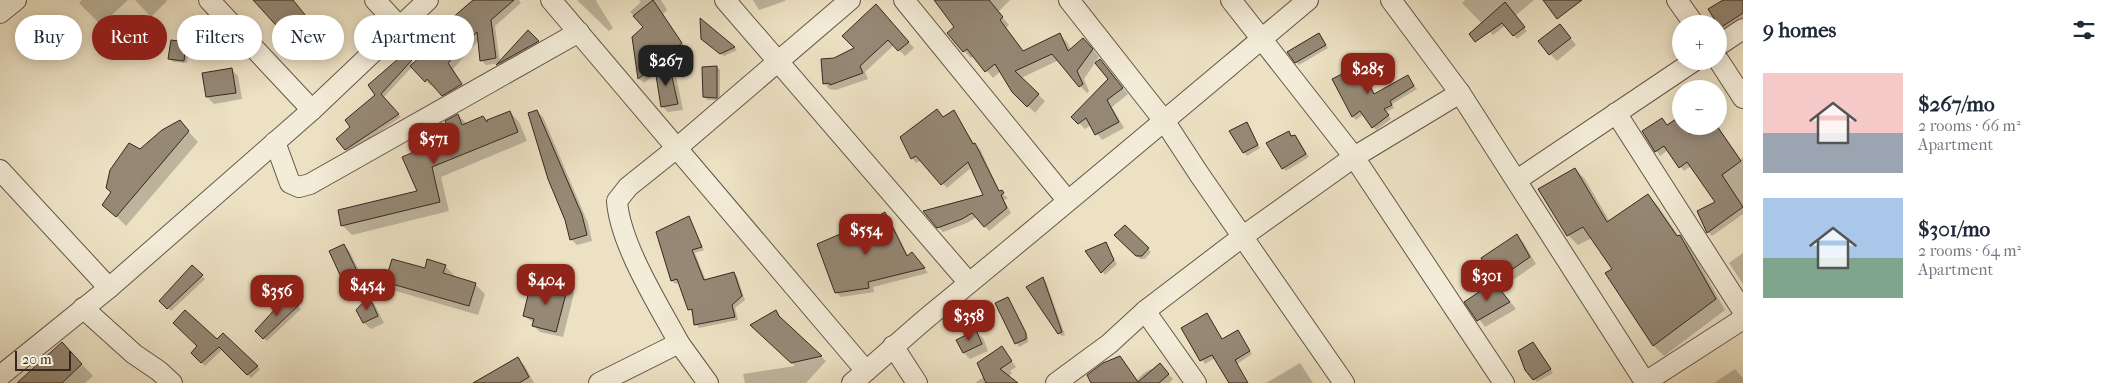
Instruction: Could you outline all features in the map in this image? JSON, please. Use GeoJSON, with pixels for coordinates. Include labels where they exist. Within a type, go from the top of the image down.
{"type":"FeatureCollection","features":[{"type":"Feature","properties":{"kind":"street"},"geometry":{"type":"LineString","coordinates":[[0,13],[16,0]]}},
{"type":"Feature","properties":{"kind":"street"},"geometry":{"type":"LineString","coordinates":[[209,0],[312,110]]}},
{"type":"Feature","properties":{"kind":"street"},"geometry":{"type":"LineString","coordinates":[[376,0],[389,15]]}},
{"type":"Feature","properties":{"kind":"street"},"geometry":{"type":"LineString","coordinates":[[411,15],[428,0]]}},
{"type":"Feature","properties":{"kind":"street"},"geometry":{"type":"LineString","coordinates":[[551,0],[678,147],[859,377],[892,346],[969,284],[1067,200],[1165,122],[1308,0]]}},
{"type":"Feature","properties":{"kind":"street"},"geometry":{"type":"LineString","coordinates":[[725,0],[969,284]]}},
{"type":"Feature","properties":{"kind":"street"},"geometry":{"type":"LineString","coordinates":[[708,383],[679,343],[636,264],[618,212],[617,201],[628,187],[678,147],[850,0]]}},
{"type":"Feature","properties":{"kind":"street"},"geometry":{"type":"LineString","coordinates":[[904,0],[1067,200]]}},
{"type":"Feature","properties":{"kind":"street"},"geometry":{"type":"LineString","coordinates":[[1069,0],[1165,122],[1242,237],[1344,383]]}},
{"type":"Feature","properties":{"kind":"street"},"geometry":{"type":"LineString","coordinates":[[1231,0],[1354,158],[1504,383]]}},
{"type":"Feature","properties":{"kind":"street"},"geometry":{"type":"LineString","coordinates":[[1391,0],[1460,93],[1517,180],[1644,383],[1743,320]]}},
{"type":"Feature","properties":{"kind":"street"},"geometry":{"type":"LineString","coordinates":[[1677,0],[1688,15]]}},
{"type":"Feature","properties":{"kind":"street"},"geometry":{"type":"LineString","coordinates":[[1727,39],[1743,28]]}},
{"type":"Feature","properties":{"kind":"street"},"geometry":{"type":"LineString","coordinates":[[275,142],[290,183],[299,187],[310,184],[579,32]]}},
{"type":"Feature","properties":{"kind":"street"},"geometry":{"type":"LineString","coordinates":[[0,376],[109,288],[312,110],[364,60]]}},
{"type":"Feature","properties":{"kind":"street"},"geometry":{"type":"LineString","coordinates":[[1517,180],[1680,70]]}},
{"type":"Feature","properties":{"kind":"street"},"geometry":{"type":"LineString","coordinates":[[1725,70],[1743,98]]}},
{"type":"Feature","properties":{"kind":"street"},"geometry":{"type":"LineString","coordinates":[[1058,382],[1109,344],[1145,311],[1242,237],[1354,158],[1460,93]]}},
{"type":"Feature","properties":{"kind":"street"},"geometry":{"type":"LineString","coordinates":[[1616,113],[1743,311]]}},
{"type":"Feature","properties":{"kind":"street"},"geometry":{"type":"LineString","coordinates":[[0,170],[109,288]]}},
{"type":"Feature","properties":{"kind":"street"},"geometry":{"type":"LineString","coordinates":[[83,308],[134,354],[159,371],[172,383]]}},
{"type":"Feature","properties":{"kind":"street"},"geometry":{"type":"LineString","coordinates":[[1145,311],[1196,383]]}},
{"type":"Feature","properties":{"kind":"street"},"geometry":{"type":"LineString","coordinates":[[599,383],[679,343]]}},
{"type":"Feature","properties":{"kind":"street"},"geometry":{"type":"LineString","coordinates":[[892,346],[917,383]]}},
{"type":"Feature","properties":{"kind":"building"},"geometry":{"type":"Polygon","coordinates":[[[253,0],[293,0],[305,15],[272,15],[272,21],[253,0]]]}},
{"type":"Feature","properties":{"kind":"building"},"geometry":{"type":"Polygon","coordinates":[[[473,0],[514,0],[491,20],[496,58],[480,61],[477,32],[474,35],[474,15],[456,15],[473,0]]]}},
{"type":"Feature","properties":{"kind":"building"},"geometry":{"type":"Polygon","coordinates":[[[653,0],[682,43],[638,79],[632,37],[643,27],[633,16],[653,0]]]}},
{"type":"Feature","properties":{"kind":"building"},"geometry":{"type":"Polygon","coordinates":[[[934,0],[989,0],[1003,17],[1000,20],[1023,51],[1060,33],[1068,51],[1083,38],[1093,49],[1077,71],[1083,84],[1079,87],[1052,54],[1015,71],[1039,94],[1027,107],[1012,92],[995,64],[985,72],[967,49],[963,52],[947,33],[954,27],[934,0]]]}},
{"type":"Feature","properties":{"kind":"building"},"geometry":{"type":"Polygon","coordinates":[[[1543,0],[1582,0],[1557,19],[1543,0]]]}},
{"type":"Feature","properties":{"kind":"building"},"geometry":{"type":"Polygon","coordinates":[[[1723,0],[1743,0],[1743,13],[1727,23],[1727,15],[1712,15],[1708,9],[1723,0]]]}},
{"type":"Feature","properties":{"kind":"building"},"geometry":{"type":"Polygon","coordinates":[[[1505,2],[1525,27],[1513,36],[1502,23],[1475,42],[1469,34],[1505,2]]]}},
{"type":"Feature","properties":{"kind":"building"},"geometry":{"type":"Polygon","coordinates":[[[876,4],[909,42],[898,51],[888,40],[860,66],[863,73],[830,85],[829,83],[823,84],[821,59],[834,58],[854,48],[842,36],[876,4]]]}},
{"type":"Feature","properties":{"kind":"building"},"geometry":{"type":"Polygon","coordinates":[[[700,18],[735,47],[720,54],[701,39],[700,18]]]}},
{"type":"Feature","properties":{"kind":"building"},"geometry":{"type":"Polygon","coordinates":[[[1560,24],[1571,38],[1549,55],[1538,41],[1560,24]]]}},
{"type":"Feature","properties":{"kind":"building"},"geometry":{"type":"Polygon","coordinates":[[[528,30],[539,41],[496,65],[528,30]]]}},
{"type":"Feature","properties":{"kind":"building"},"geometry":{"type":"Polygon","coordinates":[[[1319,33],[1326,45],[1295,63],[1287,52],[1319,33]]]}},
{"type":"Feature","properties":{"kind":"building"},"geometry":{"type":"Polygon","coordinates":[[[171,40],[177,41],[177,60],[184,61],[168,59],[171,40]]]}},
{"type":"Feature","properties":{"kind":"building"},"geometry":{"type":"Polygon","coordinates":[[[1100,59],[1123,88],[1107,100],[1119,122],[1095,135],[1086,118],[1078,124],[1071,117],[1108,79],[1095,63],[1100,59]]]}},
{"type":"Feature","properties":{"kind":"building"},"geometry":{"type":"Polygon","coordinates":[[[397,60],[412,60],[381,94],[399,114],[345,150],[336,139],[350,127],[345,120],[375,95],[368,85],[397,60]]]}},
{"type":"Feature","properties":{"kind":"building"},"geometry":{"type":"Polygon","coordinates":[[[417,60],[451,60],[448,63],[462,84],[442,96],[427,79],[425,82],[410,66],[417,60]]]}},
{"type":"Feature","properties":{"kind":"building"},"geometry":{"type":"Polygon","coordinates":[[[1360,65],[1374,94],[1408,75],[1414,86],[1390,101],[1392,105],[1384,109],[1389,115],[1372,128],[1360,111],[1352,117],[1332,79],[1360,65]]]}},
{"type":"Feature","properties":{"kind":"building"},"geometry":{"type":"Polygon","coordinates":[[[717,66],[717,98],[703,97],[702,67],[717,66]]]}},
{"type":"Feature","properties":{"kind":"building"},"geometry":{"type":"Polygon","coordinates":[[[232,68],[236,93],[206,97],[202,73],[232,68]]]}},
{"type":"Feature","properties":{"kind":"building"},"geometry":{"type":"Polygon","coordinates":[[[670,68],[678,104],[661,107],[655,69],[670,68]]]}},
{"type":"Feature","properties":{"kind":"building"},"geometry":{"type":"Polygon","coordinates":[[[937,109],[943,117],[954,110],[973,144],[975,143],[999,191],[1002,190],[1004,193],[1001,195],[1007,208],[984,227],[972,213],[962,219],[937,228],[923,211],[983,195],[968,162],[941,185],[916,156],[911,159],[900,137],[937,109]]]}},
{"type":"Feature","properties":{"kind":"building"},"geometry":{"type":"Polygon","coordinates":[[[537,110],[582,215],[587,235],[570,240],[565,220],[548,179],[528,113],[537,110]]]}},
{"type":"Feature","properties":{"kind":"building"},"geometry":{"type":"Polygon","coordinates":[[[510,111],[518,132],[432,167],[440,202],[341,226],[338,210],[417,191],[402,157],[428,146],[425,140],[449,130],[445,121],[458,114],[462,125],[483,116],[487,122],[487,120],[510,111]]]}},
{"type":"Feature","properties":{"kind":"building"},"geometry":{"type":"Polygon","coordinates":[[[1662,118],[1667,125],[1672,122],[1672,135],[1723,135],[1741,161],[1722,175],[1743,207],[1707,233],[1697,211],[1715,202],[1687,162],[1679,168],[1664,146],[1655,152],[1642,131],[1662,118]]]}},
{"type":"Feature","properties":{"kind":"building"},"geometry":{"type":"Polygon","coordinates":[[[180,120],[189,131],[116,217],[102,205],[111,192],[106,188],[110,170],[129,143],[140,149],[162,130],[180,120]]]}},
{"type":"Feature","properties":{"kind":"building"},"geometry":{"type":"Polygon","coordinates":[[[1247,122],[1258,145],[1243,153],[1229,131],[1247,122]]]}},
{"type":"Feature","properties":{"kind":"building"},"geometry":{"type":"Polygon","coordinates":[[[1289,131],[1291,136],[1295,135],[1306,154],[1282,169],[1266,143],[1289,131]]]}},
{"type":"Feature","properties":{"kind":"building"},"geometry":{"type":"Polygon","coordinates":[[[1575,168],[1607,222],[1648,194],[1677,236],[1680,235],[1716,299],[1653,346],[1605,273],[1612,269],[1583,227],[1567,236],[1538,189],[1575,168]]]}},
{"type":"Feature","properties":{"kind":"building"},"geometry":{"type":"Polygon","coordinates":[[[885,212],[907,256],[912,252],[925,268],[868,282],[869,288],[835,293],[817,244],[866,223],[885,212]]]}},
{"type":"Feature","properties":{"kind":"building"},"geometry":{"type":"Polygon","coordinates":[[[689,216],[702,247],[692,250],[704,280],[734,272],[742,296],[732,305],[735,317],[694,325],[692,309],[688,310],[677,279],[671,281],[656,232],[689,216]]]}},
{"type":"Feature","properties":{"kind":"building"},"geometry":{"type":"Polygon","coordinates":[[[1125,225],[1149,248],[1142,256],[1136,256],[1114,235],[1125,225]]]}},
{"type":"Feature","properties":{"kind":"building"},"geometry":{"type":"Polygon","coordinates":[[[1517,234],[1530,257],[1494,282],[1481,258],[1517,234]]]}},
{"type":"Feature","properties":{"kind":"building"},"geometry":{"type":"Polygon","coordinates":[[[1106,242],[1114,260],[1101,273],[1085,251],[1106,242]]]}},
{"type":"Feature","properties":{"kind":"building"},"geometry":{"type":"Polygon","coordinates":[[[344,244],[359,275],[346,288],[329,251],[344,244]]]}},
{"type":"Feature","properties":{"kind":"building"},"geometry":{"type":"Polygon","coordinates":[[[392,259],[425,268],[427,259],[446,265],[443,273],[476,283],[469,306],[385,282],[392,259]]]}},
{"type":"Feature","properties":{"kind":"building"},"geometry":{"type":"Polygon","coordinates":[[[192,265],[203,275],[167,309],[159,301],[192,265]]]}},
{"type":"Feature","properties":{"kind":"building"},"geometry":{"type":"Polygon","coordinates":[[[1043,277],[1062,332],[1058,334],[1026,287],[1043,277]]]}},
{"type":"Feature","properties":{"kind":"building"},"geometry":{"type":"Polygon","coordinates":[[[544,279],[568,286],[556,332],[532,326],[534,319],[523,316],[529,291],[540,294],[544,279]]]}},
{"type":"Feature","properties":{"kind":"building"},"geometry":{"type":"Polygon","coordinates":[[[1494,282],[1510,302],[1477,321],[1464,302],[1494,282]]]}},
{"type":"Feature","properties":{"kind":"building"},"geometry":{"type":"Polygon","coordinates":[[[288,295],[299,305],[263,339],[255,331],[288,295]]]}},
{"type":"Feature","properties":{"kind":"building"},"geometry":{"type":"Polygon","coordinates":[[[369,296],[378,316],[363,323],[356,310],[369,296]]]}},
{"type":"Feature","properties":{"kind":"building"},"geometry":{"type":"Polygon","coordinates":[[[1008,297],[1026,333],[1026,339],[1015,344],[995,303],[1008,297]]]}},
{"type":"Feature","properties":{"kind":"building"},"geometry":{"type":"Polygon","coordinates":[[[185,310],[217,339],[223,333],[258,366],[247,375],[219,347],[201,363],[191,353],[197,346],[173,323],[185,310]]]}},
{"type":"Feature","properties":{"kind":"building"},"geometry":{"type":"Polygon","coordinates":[[[776,310],[779,316],[822,356],[791,363],[750,325],[776,310]]]}},
{"type":"Feature","properties":{"kind":"building"},"geometry":{"type":"Polygon","coordinates":[[[1207,313],[1222,339],[1238,330],[1250,351],[1235,360],[1248,383],[1229,383],[1212,355],[1200,361],[1181,328],[1207,313]]]}},
{"type":"Feature","properties":{"kind":"building"},"geometry":{"type":"Polygon","coordinates":[[[976,330],[982,344],[963,353],[956,340],[976,330]]]}},
{"type":"Feature","properties":{"kind":"building"},"geometry":{"type":"Polygon","coordinates":[[[62,342],[82,364],[62,383],[17,383],[62,342]]]}},
{"type":"Feature","properties":{"kind":"building"},"geometry":{"type":"Polygon","coordinates":[[[1533,342],[1551,369],[1533,380],[1525,370],[1518,351],[1533,342]]]}},
{"type":"Feature","properties":{"kind":"building"},"geometry":{"type":"Polygon","coordinates":[[[1002,346],[1012,361],[1000,369],[1018,383],[986,383],[977,363],[1002,346]]]}},
{"type":"Feature","properties":{"kind":"building"},"geometry":{"type":"Polygon","coordinates":[[[1120,356],[1138,382],[1160,363],[1169,374],[1159,383],[1091,383],[1087,375],[1103,363],[1120,356]]]}},
{"type":"Feature","properties":{"kind":"building"},"geometry":{"type":"Polygon","coordinates":[[[518,357],[529,377],[519,383],[473,383],[518,357]]]}}]}
